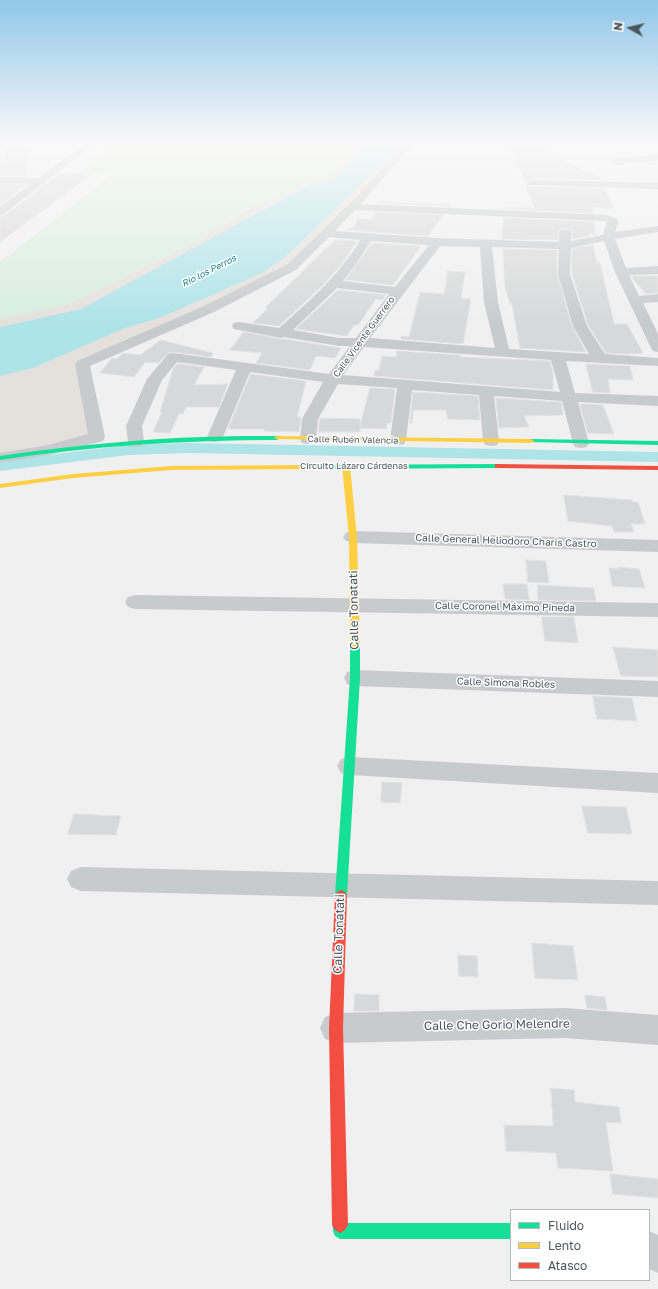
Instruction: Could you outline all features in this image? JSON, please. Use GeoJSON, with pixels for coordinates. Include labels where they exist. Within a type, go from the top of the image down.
{"type":"FeatureCollection","features":[{"type":"Feature","properties":{"kind":"street"},"geometry":{"type":"LineString","coordinates":[[0,212],[11,204]]}},
{"type":"Feature","properties":{"kind":"street"},"geometry":{"type":"LineString","coordinates":[[0,458],[50,450],[97,437],[82,364],[210,309],[292,267],[355,204]]}},
{"type":"Feature","properties":{"kind":"street"},"geometry":{"type":"LineString","coordinates":[[358,207],[404,217],[466,221],[565,217],[611,220],[608,237],[621,272],[658,348]]}},
{"type":"Feature","properties":{"kind":"street"},"geometry":{"type":"LineString","coordinates":[[394,239],[404,217]]}},
{"type":"Feature","properties":{"kind":"street"},"geometry":{"type":"LineString","coordinates":[[565,217],[564,274],[580,326],[600,360]]}},
{"type":"Feature","properties":{"kind":"street"},"geometry":{"type":"LineString","coordinates":[[460,243],[466,221]]}},
{"type":"Feature","properties":{"kind":"street"},"geometry":{"type":"LineString","coordinates":[[332,234],[437,242],[565,246],[658,229]]}},
{"type":"Feature","properties":{"kind":"street"},"geometry":{"type":"LineString","coordinates":[[282,334],[334,284],[362,248],[367,237]]}},
{"type":"Feature","properties":{"kind":"street","name":"Calle Vicente Guerrero"},"geometry":{"type":"LineString","coordinates":[[308,439],[310,419],[333,379],[398,291],[437,242]]}},
{"type":"Feature","properties":{"kind":"street"},"geometry":{"type":"LineString","coordinates":[[486,243],[491,302],[503,354]]}},
{"type":"Feature","properties":{"kind":"street"},"geometry":{"type":"LineString","coordinates":[[621,272],[658,270]]}},
{"type":"Feature","properties":{"kind":"street"},"geometry":{"type":"LineString","coordinates":[[334,284],[398,291]]}},
{"type":"Feature","properties":{"kind":"street"},"geometry":{"type":"LineString","coordinates":[[634,300],[658,298]]}},
{"type":"Feature","properties":{"kind":"street"},"geometry":{"type":"LineString","coordinates":[[642,315],[658,314]]}},
{"type":"Feature","properties":{"kind":"street"},"geometry":{"type":"LineString","coordinates":[[239,326],[340,342],[474,350],[503,354],[658,362]]}},
{"type":"Feature","properties":{"kind":"street"},"geometry":{"type":"LineString","coordinates":[[136,442],[134,426],[155,379],[173,357],[333,379],[568,397],[658,401]]}},
{"type":"Feature","properties":{"kind":"street"},"geometry":{"type":"LineString","coordinates":[[558,357],[582,443]]}},
{"type":"Feature","properties":{"kind":"street"},"geometry":{"type":"LineString","coordinates":[[215,438],[245,367]]}},
{"type":"Feature","properties":{"kind":"street"},"geometry":{"type":"LineString","coordinates":[[398,440],[405,385]]}},
{"type":"Feature","properties":{"kind":"street"},"geometry":{"type":"LineString","coordinates":[[486,391],[491,441]]}},
{"type":"Feature","properties":{"kind":"street","name":"Calle Rubén Valencia"},"geometry":{"type":"LineString","coordinates":[[50,450],[136,442],[215,438],[658,443]]}},
{"type":"Feature","properties":{"kind":"street","name":"Calle Tonatati"},"geometry":{"type":"LineString","coordinates":[[346,466],[353,537],[355,678],[341,887],[336,1028],[340,1231],[510,1231]]}},
{"type":"Feature","properties":{"kind":"street","name":"Circuito Lázaro Cárdenas"},"geometry":{"type":"LineString","coordinates":[[0,486],[50,478],[135,470],[195,467],[582,466],[658,468]]}},
{"type":"Feature","properties":{"kind":"street","name":"Calle General Heliodoro Charis Castro"},"geometry":{"type":"LineString","coordinates":[[353,537],[658,546]]}},
{"type":"Feature","properties":{"kind":"street","name":"Calle Coronel Máximo Pineda"},"geometry":{"type":"LineString","coordinates":[[134,602],[353,604],[658,610]]}},
{"type":"Feature","properties":{"kind":"street","name":"Calle Simona Robles"},"geometry":{"type":"LineString","coordinates":[[355,678],[658,689]]}},
{"type":"Feature","properties":{"kind":"street"},"geometry":{"type":"LineString","coordinates":[[350,766],[658,783]]}},
{"type":"Feature","properties":{"kind":"street"},"geometry":{"type":"LineString","coordinates":[[81,879],[341,887],[658,893]]}},
{"type":"Feature","properties":{"kind":"street","name":"Calle Che Gorio Melendre"},"geometry":{"type":"LineString","coordinates":[[336,1028],[566,1023],[658,1030]]}},
{"type":"Feature","properties":{"kind":"green space"},"geometry":{"type":"Polygon","coordinates":[[[74,204],[258,204],[199,240],[69,304],[0,319],[0,262],[74,204]]]}},
{"type":"Feature","properties":{"kind":"sand"},"geometry":{"type":"Polygon","coordinates":[[[258,204],[352,204],[292,267],[82,364],[97,437],[0,458],[0,319],[69,304],[199,240],[258,204]]]}},
{"type":"Feature","properties":{"kind":"water","name":"Rio los Perros"},"geometry":{"type":"Polygon","coordinates":[[[274,204],[340,204],[285,257],[260,274],[159,318],[125,328],[33,368],[0,376],[0,327],[81,309],[274,204]]]}},
{"type":"Feature","properties":{"kind":"building"},"geometry":{"type":"Polygon","coordinates":[[[19,204],[51,204],[0,242],[0,216],[5,215],[19,204]]]}},
{"type":"Feature","properties":{"kind":"building"},"geometry":{"type":"Polygon","coordinates":[[[406,204],[451,204],[449,206],[406,204]]]}},
{"type":"Feature","properties":{"kind":"building"},"geometry":{"type":"Polygon","coordinates":[[[533,204],[612,204],[614,209],[592,207],[593,213],[505,209],[505,207],[535,208],[533,204]]]}},
{"type":"Feature","properties":{"kind":"building"},"geometry":{"type":"Polygon","coordinates":[[[375,212],[443,215],[428,236],[347,230],[349,228],[353,228],[358,218],[372,220],[375,212]]]}},
{"type":"Feature","properties":{"kind":"building"},"geometry":{"type":"Polygon","coordinates":[[[504,218],[594,222],[595,235],[589,231],[590,236],[572,239],[572,232],[570,229],[561,228],[558,232],[558,240],[502,239],[504,218]]]}},
{"type":"Feature","properties":{"kind":"building"},"geometry":{"type":"Polygon","coordinates":[[[335,240],[357,241],[342,264],[322,286],[279,326],[253,323],[268,308],[265,308],[335,240]]]}},
{"type":"Feature","properties":{"kind":"building"},"geometry":{"type":"Polygon","coordinates":[[[372,243],[421,246],[393,285],[346,280],[372,243]]]}},
{"type":"Feature","properties":{"kind":"building"},"geometry":{"type":"Polygon","coordinates":[[[593,245],[597,263],[600,263],[614,324],[627,324],[643,353],[606,353],[588,325],[572,274],[572,249],[593,245]]]}},
{"type":"Feature","properties":{"kind":"building"},"geometry":{"type":"Polygon","coordinates":[[[503,249],[557,250],[557,274],[572,326],[586,352],[520,348],[512,304],[510,304],[505,287],[503,249]]]}},
{"type":"Feature","properties":{"kind":"building"},"geometry":{"type":"Polygon","coordinates":[[[448,271],[465,272],[461,298],[471,299],[463,344],[401,339],[401,336],[409,337],[420,292],[444,294],[448,271]]]}},
{"type":"Feature","properties":{"kind":"building"},"geometry":{"type":"Polygon","coordinates":[[[631,276],[658,276],[658,293],[646,294],[631,276]]]}},
{"type":"Feature","properties":{"kind":"building"},"geometry":{"type":"Polygon","coordinates":[[[338,290],[386,295],[382,300],[376,299],[358,325],[354,325],[347,336],[296,329],[338,290]]]}},
{"type":"Feature","properties":{"kind":"building"},"geometry":{"type":"Polygon","coordinates":[[[244,332],[341,348],[335,358],[316,356],[310,370],[256,363],[262,353],[230,350],[244,332]]]}},
{"type":"Feature","properties":{"kind":"building"},"geometry":{"type":"Polygon","coordinates":[[[161,340],[213,353],[211,357],[173,352],[168,353],[158,363],[145,362],[134,377],[100,373],[112,358],[117,359],[123,353],[140,355],[161,340]]]}},
{"type":"Feature","properties":{"kind":"building"},"geometry":{"type":"Polygon","coordinates":[[[397,351],[460,355],[460,357],[550,361],[553,372],[553,390],[374,376],[375,370],[379,370],[382,356],[396,357],[397,351]]]}},
{"type":"Feature","properties":{"kind":"building"},"geometry":{"type":"Polygon","coordinates":[[[178,364],[204,367],[194,385],[228,384],[219,407],[186,407],[183,414],[179,414],[170,433],[153,432],[162,412],[160,412],[173,369],[178,364]]]}},
{"type":"Feature","properties":{"kind":"building"},"geometry":{"type":"Polygon","coordinates":[[[586,364],[630,366],[633,380],[608,379],[610,393],[593,392],[586,364]]]}},
{"type":"Feature","properties":{"kind":"building"},"geometry":{"type":"Polygon","coordinates":[[[251,374],[306,381],[297,417],[301,417],[299,432],[264,431],[264,429],[228,429],[251,374]]]}},
{"type":"Feature","properties":{"kind":"building"},"geometry":{"type":"Polygon","coordinates":[[[370,388],[395,389],[391,423],[387,423],[386,429],[360,428],[360,432],[318,432],[320,418],[360,419],[360,426],[370,388]]]}},
{"type":"Feature","properties":{"kind":"building"},"geometry":{"type":"Polygon","coordinates":[[[413,392],[478,396],[480,420],[448,419],[446,410],[413,410],[412,423],[410,423],[413,392]]]}},
{"type":"Feature","properties":{"kind":"building"},"geometry":{"type":"Polygon","coordinates":[[[496,398],[561,402],[563,415],[524,416],[529,427],[499,428],[496,398]]]}},
{"type":"Feature","properties":{"kind":"building"},"geometry":{"type":"Polygon","coordinates":[[[580,404],[603,405],[614,434],[588,433],[580,404]]]}},
{"type":"Feature","properties":{"kind":"building"},"geometry":{"type":"Polygon","coordinates":[[[564,495],[632,500],[633,502],[638,502],[645,524],[631,524],[634,532],[614,532],[612,526],[568,521],[564,495]]]}},
{"type":"Feature","properties":{"kind":"building"},"geometry":{"type":"Polygon","coordinates":[[[526,560],[546,561],[549,583],[528,582],[526,560]]]}},
{"type":"Feature","properties":{"kind":"building"},"geometry":{"type":"Polygon","coordinates":[[[619,567],[639,569],[645,588],[612,586],[609,568],[620,569],[619,567]]]}},
{"type":"Feature","properties":{"kind":"building"},"geometry":{"type":"Polygon","coordinates":[[[503,584],[527,584],[529,600],[505,599],[503,584]]]}},
{"type":"Feature","properties":{"kind":"building"},"geometry":{"type":"Polygon","coordinates":[[[538,585],[594,588],[596,601],[538,600],[538,585]]]}},
{"type":"Feature","properties":{"kind":"building"},"geometry":{"type":"Polygon","coordinates":[[[542,617],[574,617],[578,643],[545,641],[542,617]]]}},
{"type":"Feature","properties":{"kind":"building"},"geometry":{"type":"Polygon","coordinates":[[[613,647],[658,650],[658,677],[621,676],[613,647]]]}},
{"type":"Feature","properties":{"kind":"building"},"geometry":{"type":"Polygon","coordinates":[[[593,696],[632,698],[637,721],[597,719],[593,696]]]}},
{"type":"Feature","properties":{"kind":"building"},"geometry":{"type":"Polygon","coordinates":[[[382,782],[402,783],[400,803],[381,802],[382,782]]]}},
{"type":"Feature","properties":{"kind":"building"},"geometry":{"type":"Polygon","coordinates":[[[582,806],[626,807],[632,834],[588,833],[582,806]]]}},
{"type":"Feature","properties":{"kind":"building"},"geometry":{"type":"Polygon","coordinates":[[[74,814],[121,816],[116,835],[68,834],[74,814]]]}},
{"type":"Feature","properties":{"kind":"building"},"geometry":{"type":"Polygon","coordinates":[[[532,943],[573,946],[578,980],[535,978],[532,943]]]}},
{"type":"Feature","properties":{"kind":"building"},"geometry":{"type":"Polygon","coordinates":[[[458,955],[477,956],[478,977],[459,976],[458,955]]]}},
{"type":"Feature","properties":{"kind":"building"},"geometry":{"type":"Polygon","coordinates":[[[355,994],[379,995],[379,1011],[354,1011],[355,994]]]}},
{"type":"Feature","properties":{"kind":"building"},"geometry":{"type":"Polygon","coordinates":[[[585,995],[605,997],[607,1010],[587,1008],[585,995]]]}},
{"type":"Feature","properties":{"kind":"building"},"geometry":{"type":"Polygon","coordinates":[[[551,1088],[574,1090],[575,1102],[619,1107],[621,1123],[606,1122],[613,1171],[558,1168],[556,1153],[506,1151],[504,1125],[553,1126],[551,1088]]]}},
{"type":"Feature","properties":{"kind":"building"},"geometry":{"type":"Polygon","coordinates":[[[610,1174],[658,1179],[658,1198],[613,1194],[610,1174]]]}},
{"type":"Feature","properties":{"kind":"waterway"},"geometry":{"type":"LineString","coordinates":[[0,466],[128,450],[189,448],[658,457]]}},
{"type":"Feature","properties":{"kind":"traffic: fast"},"geometry":{"type":"LineString","coordinates":[[0,458],[69,448],[138,442],[277,438]]}},
{"type":"Feature","properties":{"kind":"traffic: fast"},"geometry":{"type":"LineString","coordinates":[[531,441],[658,443]]}},
{"type":"Feature","properties":{"kind":"traffic: fast"},"geometry":{"type":"LineString","coordinates":[[309,467],[498,466]]}},
{"type":"Feature","properties":{"kind":"traffic: fast"},"geometry":{"type":"LineString","coordinates":[[341,895],[355,678],[355,645]]}},
{"type":"Feature","properties":{"kind":"traffic: fast"},"geometry":{"type":"LineString","coordinates":[[340,1225],[340,1231],[510,1231]]}},
{"type":"Feature","properties":{"kind":"traffic: slow"},"geometry":{"type":"LineString","coordinates":[[277,438],[531,441]]}},
{"type":"Feature","properties":{"kind":"traffic: slow"},"geometry":{"type":"LineString","coordinates":[[346,466],[353,537],[355,645]]}},
{"type":"Feature","properties":{"kind":"traffic: slow"},"geometry":{"type":"LineString","coordinates":[[0,486],[73,476],[171,468],[309,467]]}},
{"type":"Feature","properties":{"kind":"traffic: jam"},"geometry":{"type":"LineString","coordinates":[[498,466],[658,468]]}},
{"type":"Feature","properties":{"kind":"traffic: jam"},"geometry":{"type":"LineString","coordinates":[[340,1225],[336,1028],[341,895]]}}]}
